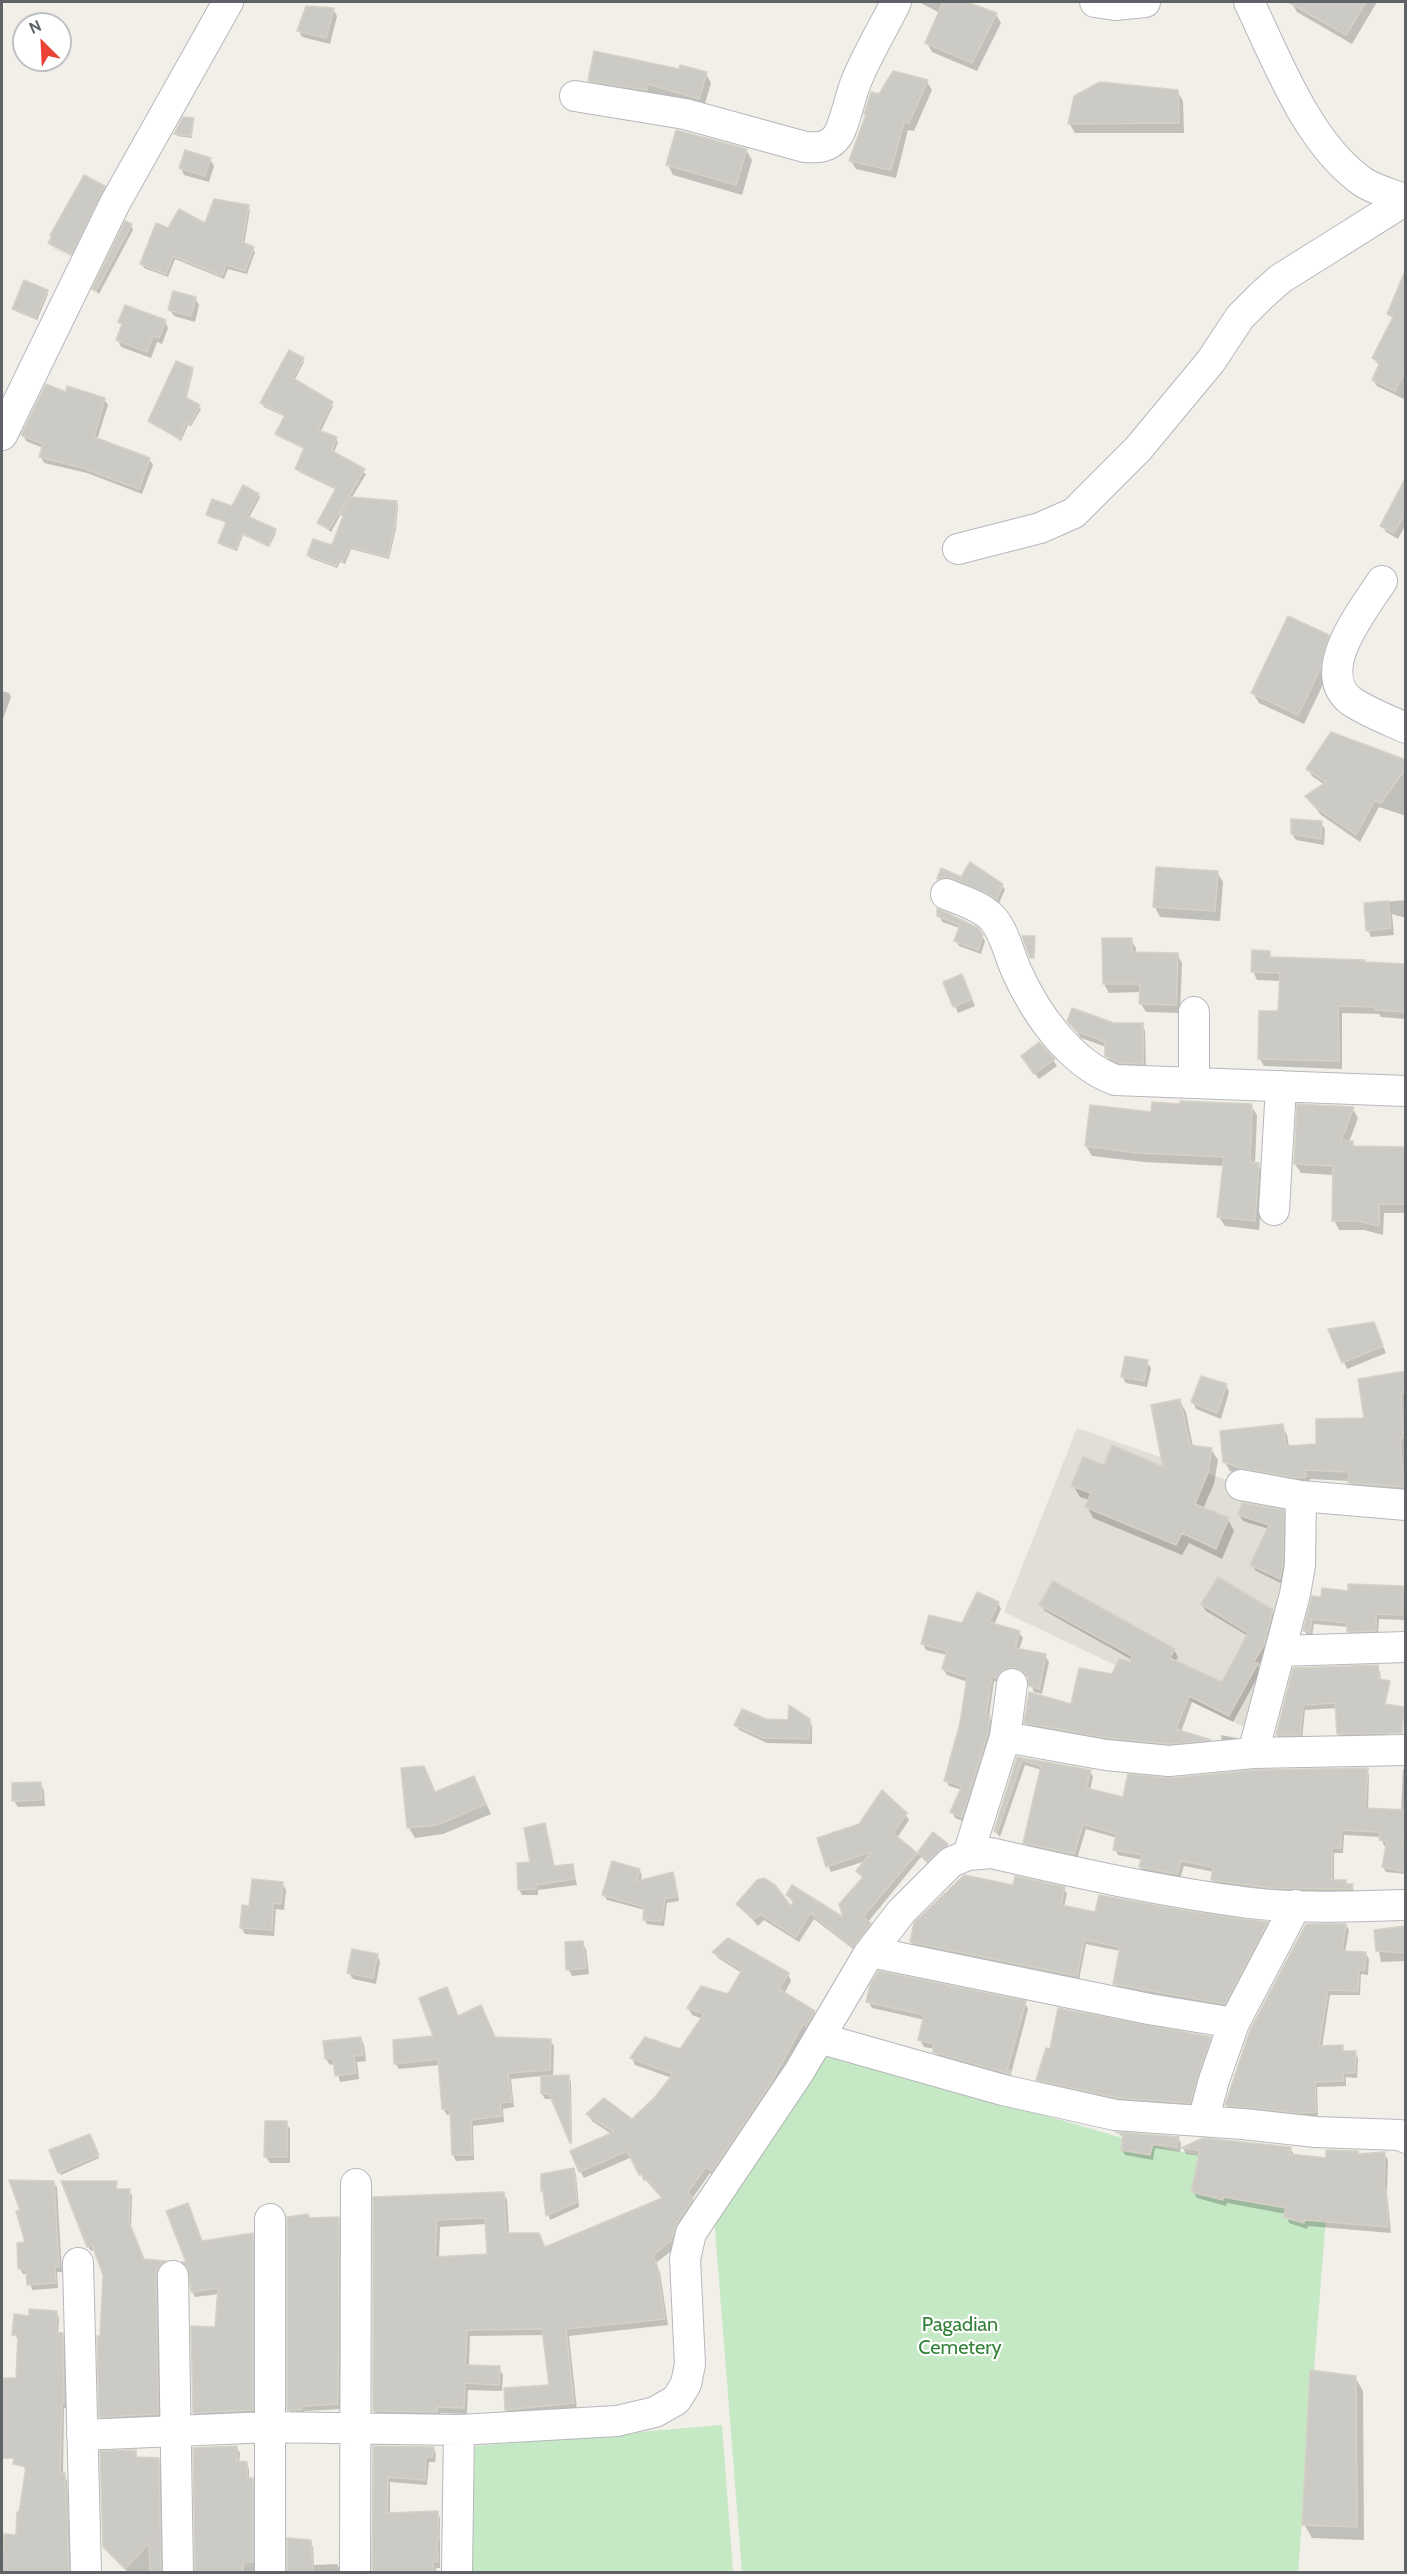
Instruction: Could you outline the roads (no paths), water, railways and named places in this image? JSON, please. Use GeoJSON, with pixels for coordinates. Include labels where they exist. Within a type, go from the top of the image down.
{"type":"FeatureCollection","features":[{"type":"Feature","properties":{"kind":"street"},"geometry":{"type":"LineString","coordinates":[[2,435],[115,203],[228,2]]}},
{"type":"Feature","properties":{"kind":"street"},"geometry":{"type":"LineString","coordinates":[[575,96],[685,114],[804,147],[820,148],[829,144],[838,135],[849,98],[868,53],[896,2]]}},
{"type":"Feature","properties":{"kind":"street"},"geometry":{"type":"LineString","coordinates":[[1095,2],[1115,5],[1145,2]]}},
{"type":"Feature","properties":{"kind":"street"},"geometry":{"type":"LineString","coordinates":[[1249,2],[1287,80],[1317,133],[1338,159],[1364,182],[1406,200]]}},
{"type":"Feature","properties":{"kind":"street"},"geometry":{"type":"LineString","coordinates":[[958,549],[1040,528],[1074,513],[1138,449],[1211,361],[1240,317],[1260,296],[1280,279],[1406,200]]}},
{"type":"Feature","properties":{"kind":"street"},"geometry":{"type":"LineString","coordinates":[[1382,581],[1354,625],[1340,655],[1336,673],[1337,684],[1351,701],[1406,728]]}},
{"type":"Feature","properties":{"kind":"street"},"geometry":{"type":"LineString","coordinates":[[946,894],[969,903],[993,919],[1027,995],[1059,1038],[1099,1074],[1115,1080],[1406,1091]]}},
{"type":"Feature","properties":{"kind":"street"},"geometry":{"type":"LineString","coordinates":[[1194,1012],[1194,1083]]}},
{"type":"Feature","properties":{"kind":"street"},"geometry":{"type":"LineString","coordinates":[[1274,1210],[1281,1086]]}},
{"type":"Feature","properties":{"kind":"street"},"geometry":{"type":"LineString","coordinates":[[1241,1485],[1301,1496],[1406,1505]]}},
{"type":"Feature","properties":{"kind":"street"},"geometry":{"type":"LineString","coordinates":[[1253,1753],[1295,1594],[1300,1566],[1301,1496]]}},
{"type":"Feature","properties":{"kind":"street"},"geometry":{"type":"LineString","coordinates":[[1280,1651],[1406,1647]]}},
{"type":"Feature","properties":{"kind":"street"},"geometry":{"type":"LineString","coordinates":[[968,1855],[1005,1737],[1012,1684]]}},
{"type":"Feature","properties":{"kind":"street"},"geometry":{"type":"LineString","coordinates":[[1005,1737],[1106,1755],[1169,1761],[1253,1753],[1406,1750]]}},
{"type":"Feature","properties":{"kind":"street"},"geometry":{"type":"LineString","coordinates":[[82,2435],[269,2427],[459,2430],[617,2421],[655,2412],[676,2400],[686,2384],[690,2364],[685,2259],[691,2233],[799,2072],[871,1952],[901,1912],[930,1881],[951,1862],[968,1855],[990,1853],[1125,1883],[1252,1903],[1406,1905]]}},
{"type":"Feature","properties":{"kind":"street"},"geometry":{"type":"LineString","coordinates":[[1203,2121],[1214,2080],[1234,2024],[1296,1905]]}},
{"type":"Feature","properties":{"kind":"street"},"geometry":{"type":"LineString","coordinates":[[871,1952],[1149,2009],[1234,2024]]}},
{"type":"Feature","properties":{"kind":"street"},"geometry":{"type":"LineString","coordinates":[[819,2038],[1003,2090],[1115,2115],[1316,2132],[1400,2135],[1406,2138]]}},
{"type":"Feature","properties":{"kind":"street"},"geometry":{"type":"LineString","coordinates":[[355,2572],[356,2184]]}},
{"type":"Feature","properties":{"kind":"street"},"geometry":{"type":"LineString","coordinates":[[270,2219],[270,2572]]}},
{"type":"Feature","properties":{"kind":"street"},"geometry":{"type":"LineString","coordinates":[[78,2263],[86,2572]]}},
{"type":"Feature","properties":{"kind":"street"},"geometry":{"type":"LineString","coordinates":[[173,2276],[178,2572]]}},
{"type":"Feature","properties":{"kind":"street"},"geometry":{"type":"LineString","coordinates":[[457,2572],[459,2430]]}},
{"type":"Feature","properties":{"kind":"park label","name":"Pagadian Cemetery"},"geometry":{"type":"Point","coordinates":[960,2336]}}]}
